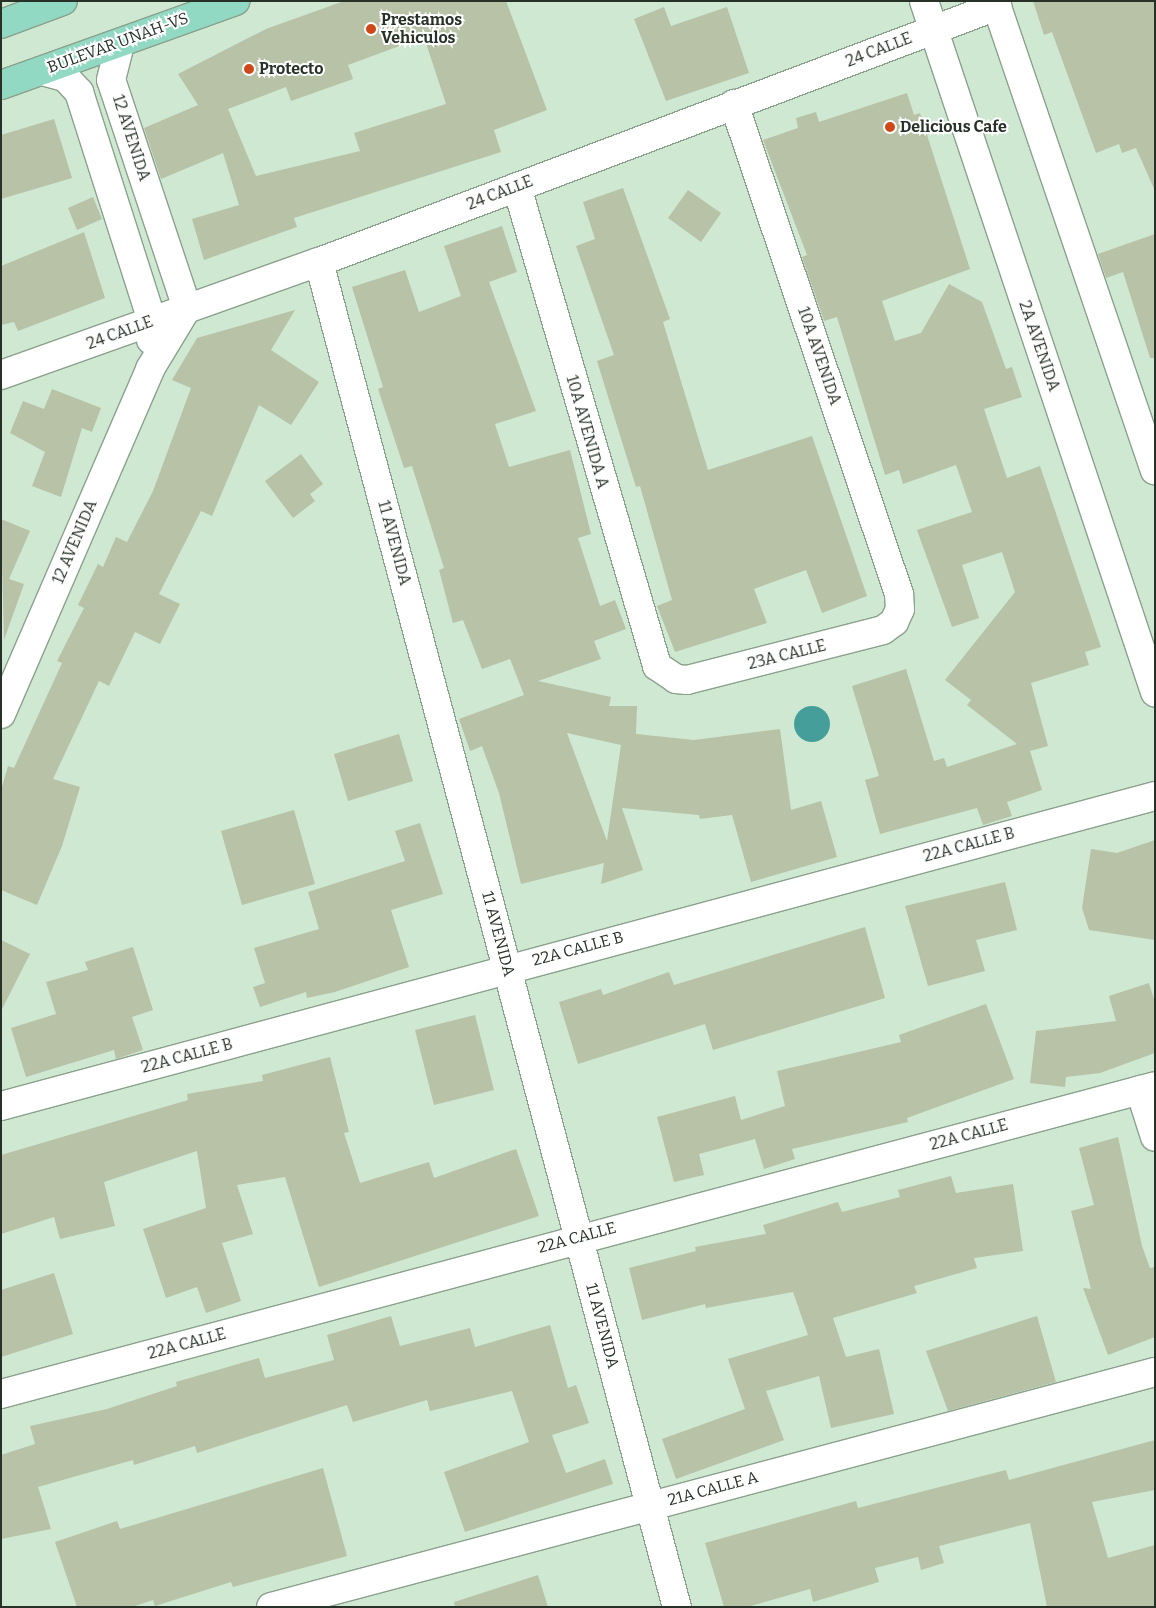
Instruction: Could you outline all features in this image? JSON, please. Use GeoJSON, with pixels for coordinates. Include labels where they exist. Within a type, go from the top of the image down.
{"type":"FeatureCollection","features":[{"type":"Feature","properties":{"kind":"main road"},"geometry":{"type":"LineString","coordinates":[[1,24],[63,1]]}},
{"type":"Feature","properties":{"kind":"main road","name":"BULEVAR UNAH-VS"},"geometry":{"type":"LineString","coordinates":[[1,85],[234,1]]}},
{"type":"Feature","properties":{"kind":"street","name":"2A AVENIDA"},"geometry":{"type":"LineString","coordinates":[[924,1],[1155,692]]}},
{"type":"Feature","properties":{"kind":"street","name":"24 CALLE"},"geometry":{"type":"LineString","coordinates":[[1,376],[318,262],[996,4]]}},
{"type":"Feature","properties":{"kind":"street"},"geometry":{"type":"LineString","coordinates":[[996,4],[1155,470]]}},
{"type":"Feature","properties":{"kind":"street","name":"12 AVENIDA"},"geometry":{"type":"LineString","coordinates":[[1,714],[150,369],[187,308],[111,80],[120,43]]}},
{"type":"Feature","properties":{"kind":"street","name":"12 AVENIDA"},"geometry":{"type":"LineString","coordinates":[[42,71],[65,77],[79,92],[152,321],[150,369]]}},
{"type":"Feature","properties":{"kind":"street","name":"10A AVENIDA"},"geometry":{"type":"LineString","coordinates":[[734,104],[900,608]]}},
{"type":"Feature","properties":{"kind":"street","name":"10A AVENIDA A"},"geometry":{"type":"LineString","coordinates":[[517,187],[650,655],[664,673]]}},
{"type":"Feature","properties":{"kind":"street","name":"11 AVENIDA"},"geometry":{"type":"LineString","coordinates":[[318,262],[677,1607]]}},
{"type":"Feature","properties":{"kind":"street","name":"23A CALLE"},"geometry":{"type":"LineString","coordinates":[[664,673],[687,680],[863,636],[894,622],[900,608]]}},
{"type":"Feature","properties":{"kind":"street","name":"22A CALLE B"},"geometry":{"type":"LineString","coordinates":[[1,1106],[507,968],[1155,796]]}},
{"type":"Feature","properties":{"kind":"street"},"geometry":{"type":"LineString","coordinates":[[1148,1088],[1155,1137]]}},
{"type":"Feature","properties":{"kind":"street","name":"22A CALLE"},"geometry":{"type":"LineString","coordinates":[[1,1394],[578,1237],[1148,1088]]}},
{"type":"Feature","properties":{"kind":"street","name":"21A CALLE A"},"geometry":{"type":"LineString","coordinates":[[271,1607],[1155,1372]]}},
{"type":"Feature","properties":{"kind":"water"},"geometry":{"type":"Polygon","coordinates":[[[812,706],[819,707],[825,711],[829,717],[829,731],[825,737],[819,741],[812,742],[805,741],[799,737],[795,731],[794,724],[795,717],[799,711],[805,707],[812,706]]]}},
{"type":"Feature","properties":{"kind":"building"},"geometry":{"type":"Polygon","coordinates":[[[344,1],[506,1],[547,110],[494,130],[501,152],[294,218],[297,227],[204,260],[192,219],[239,205],[223,153],[161,179],[144,128],[198,105],[178,74],[266,29],[344,1]],[[424,37],[348,65],[353,79],[291,101],[286,87],[228,109],[256,176],[360,151],[354,133],[446,104],[424,37]]]}},
{"type":"Feature","properties":{"kind":"building"},"geometry":{"type":"Polygon","coordinates":[[[1033,1],[1155,1],[1155,191],[1136,148],[1122,153],[1119,144],[1096,153],[1052,32],[1044,35],[1033,1]]]}},
{"type":"Feature","properties":{"kind":"building"},"geometry":{"type":"Polygon","coordinates":[[[664,7],[671,26],[727,7],[749,73],[666,101],[634,19],[664,7]]]}},
{"type":"Feature","properties":{"kind":"building"},"geometry":{"type":"Polygon","coordinates":[[[907,93],[914,115],[920,113],[970,269],[882,301],[895,341],[921,333],[949,284],[982,302],[1006,369],[1012,367],[1022,397],[984,409],[1007,478],[1040,466],[1101,647],[1085,652],[1089,665],[1031,683],[1048,746],[1030,751],[1042,790],[1007,802],[1012,816],[983,825],[977,808],[880,834],[865,780],[879,776],[852,686],[906,669],[934,761],[944,758],[947,767],[1017,744],[967,705],[971,700],[945,680],[1015,592],[1002,552],[962,565],[979,618],[952,627],[917,530],[972,512],[956,465],[903,484],[899,470],[885,475],[837,317],[824,321],[802,257],[807,255],[763,140],[798,128],[796,118],[816,112],[819,122],[907,93]]]}},
{"type":"Feature","properties":{"kind":"building"},"geometry":{"type":"Polygon","coordinates":[[[54,119],[72,178],[1,199],[1,135],[54,119]]]}},
{"type":"Feature","properties":{"kind":"building"},"geometry":{"type":"Polygon","coordinates":[[[623,188],[670,319],[663,322],[708,470],[812,436],[867,596],[822,613],[806,570],[754,589],[767,623],[675,652],[657,606],[672,600],[640,486],[636,487],[597,361],[614,355],[576,246],[595,239],[583,202],[623,188]]]}},
{"type":"Feature","properties":{"kind":"building"},"geometry":{"type":"Polygon","coordinates":[[[688,190],[721,213],[701,242],[668,218],[688,190]]]}},
{"type":"Feature","properties":{"kind":"building"},"geometry":{"type":"Polygon","coordinates":[[[93,197],[102,219],[77,230],[68,208],[93,197]]]}},
{"type":"Feature","properties":{"kind":"building"},"geometry":{"type":"Polygon","coordinates":[[[502,226],[517,272],[489,282],[536,411],[495,424],[509,467],[570,450],[591,534],[578,538],[600,606],[615,600],[626,629],[594,641],[601,659],[538,681],[611,697],[609,706],[637,706],[636,734],[694,740],[780,729],[791,810],[821,801],[837,857],[751,882],[732,815],[700,819],[699,815],[622,808],[643,870],[601,884],[604,863],[521,884],[499,793],[482,746],[470,751],[459,719],[524,695],[510,659],[482,669],[463,620],[453,623],[439,570],[444,568],[412,466],[404,468],[378,389],[383,387],[352,287],[405,270],[419,312],[461,296],[444,246],[502,226]],[[567,733],[607,841],[621,745],[567,733]]]}},
{"type":"Feature","properties":{"kind":"building"},"geometry":{"type":"Polygon","coordinates":[[[84,232],[105,298],[18,331],[14,322],[1,325],[1,266],[84,232]]]}},
{"type":"Feature","properties":{"kind":"building"},"geometry":{"type":"Polygon","coordinates":[[[1155,234],[1155,358],[1150,358],[1123,272],[1106,278],[1098,254],[1155,234]]]}},
{"type":"Feature","properties":{"kind":"building"},"geometry":{"type":"Polygon","coordinates":[[[295,310],[271,350],[319,382],[291,425],[259,405],[212,516],[201,511],[159,594],[180,604],[160,644],[135,632],[109,686],[99,681],[53,779],[80,787],[62,846],[37,905],[1,890],[1,790],[8,766],[14,768],[62,663],[57,661],[84,608],[78,605],[98,564],[103,567],[116,537],[127,542],[153,491],[191,388],[172,380],[197,338],[295,310]]]}},
{"type":"Feature","properties":{"kind":"building"},"geometry":{"type":"Polygon","coordinates":[[[52,389],[101,408],[92,432],[82,428],[61,497],[32,486],[45,452],[10,433],[23,401],[44,409],[52,389]]]}},
{"type":"Feature","properties":{"kind":"building"},"geometry":{"type":"Polygon","coordinates":[[[301,454],[323,484],[310,494],[315,501],[293,518],[265,481],[301,454]]]}},
{"type":"Feature","properties":{"kind":"building"},"geometry":{"type":"Polygon","coordinates":[[[1,519],[30,531],[9,579],[24,584],[4,640],[1,519]]]}},
{"type":"Feature","properties":{"kind":"building"},"geometry":{"type":"Polygon","coordinates":[[[399,734],[413,781],[348,801],[334,754],[399,734]]]}},
{"type":"Feature","properties":{"kind":"building"},"geometry":{"type":"Polygon","coordinates":[[[294,810],[315,884],[242,905],[221,831],[294,810]]]}},
{"type":"Feature","properties":{"kind":"building"},"geometry":{"type":"Polygon","coordinates":[[[420,823],[443,894],[391,910],[409,967],[335,992],[307,998],[306,992],[260,1007],[253,987],[265,983],[254,948],[319,929],[308,892],[405,861],[395,831],[420,823]]]}},
{"type":"Feature","properties":{"kind":"building"},"geometry":{"type":"Polygon","coordinates":[[[1155,840],[1155,940],[1089,930],[1082,908],[1091,849],[1117,853],[1155,840]]]}},
{"type":"Feature","properties":{"kind":"building"},"geometry":{"type":"Polygon","coordinates":[[[1005,882],[1017,930],[976,940],[985,971],[928,986],[905,906],[1005,882]]]}},
{"type":"Feature","properties":{"kind":"building"},"geometry":{"type":"Polygon","coordinates":[[[865,927],[885,998],[713,1050],[705,1024],[578,1064],[559,1002],[601,989],[603,995],[669,972],[674,985],[865,927]]]}},
{"type":"Feature","properties":{"kind":"building"},"geometry":{"type":"Polygon","coordinates":[[[1,940],[30,954],[1,1011],[1,940]]]}},
{"type":"Feature","properties":{"kind":"building"},"geometry":{"type":"Polygon","coordinates":[[[133,947],[153,1010],[132,1017],[143,1050],[116,1059],[114,1050],[26,1077],[11,1028],[56,1014],[46,982],[88,970],[85,962],[133,947]]]}},
{"type":"Feature","properties":{"kind":"building"},"geometry":{"type":"Polygon","coordinates":[[[1149,983],[1155,1002],[1155,1053],[1100,1073],[1066,1077],[1065,1087],[1030,1083],[1036,1031],[1116,1021],[1109,996],[1149,983]]]}},
{"type":"Feature","properties":{"kind":"building"},"geometry":{"type":"Polygon","coordinates":[[[986,1004],[1014,1079],[907,1118],[908,1122],[792,1149],[795,1159],[764,1169],[755,1139],[699,1154],[704,1175],[674,1182],[657,1117],[735,1096],[741,1120],[785,1106],[777,1071],[901,1042],[899,1035],[986,1004]]]}},
{"type":"Feature","properties":{"kind":"building"},"geometry":{"type":"Polygon","coordinates":[[[475,1015],[494,1090],[434,1105],[415,1030],[475,1015]]]}},
{"type":"Feature","properties":{"kind":"building"},"geometry":{"type":"Polygon","coordinates":[[[330,1057],[349,1132],[344,1133],[360,1183],[429,1162],[434,1178],[516,1149],[539,1216],[319,1287],[285,1177],[237,1185],[253,1234],[222,1243],[241,1301],[206,1313],[197,1287],[166,1298],[143,1229],[206,1208],[197,1151],[104,1182],[115,1226],[60,1239],[54,1217],[1,1234],[1,1155],[188,1100],[187,1094],[263,1081],[262,1075],[330,1057]]]}},
{"type":"Feature","properties":{"kind":"building"},"geometry":{"type":"Polygon","coordinates":[[[1118,1137],[1142,1246],[1150,1268],[1155,1267],[1155,1337],[1108,1355],[1083,1288],[1091,1289],[1071,1211],[1094,1205],[1079,1148],[1118,1137]]]}},
{"type":"Feature","properties":{"kind":"building"},"geometry":{"type":"Polygon","coordinates":[[[951,1176],[956,1193],[1013,1184],[1023,1251],[974,1258],[977,1268],[914,1286],[917,1293],[833,1318],[846,1357],[879,1349],[894,1414],[831,1428],[819,1376],[766,1391],[784,1440],[676,1479],[662,1439],[745,1409],[728,1359],[808,1335],[793,1292],[706,1308],[705,1304],[642,1320],[629,1268],[696,1251],[695,1247],[766,1234],[763,1225],[838,1202],[842,1212],[900,1197],[898,1190],[951,1176]]]}},
{"type":"Feature","properties":{"kind":"building"},"geometry":{"type":"Polygon","coordinates":[[[54,1273],[73,1334],[1,1357],[1,1290],[54,1273]]]}},
{"type":"Feature","properties":{"kind":"building"},"geometry":{"type":"Polygon","coordinates":[[[391,1316],[400,1346],[470,1328],[475,1347],[550,1325],[568,1388],[576,1385],[589,1423],[552,1435],[566,1473],[605,1459],[613,1484],[465,1532],[444,1472],[529,1442],[512,1391],[430,1411],[427,1400],[353,1422],[347,1405],[197,1453],[195,1446],[134,1465],[133,1460],[38,1487],[51,1529],[1,1539],[1,1455],[35,1444],[30,1426],[107,1409],[177,1386],[176,1382],[259,1358],[265,1378],[334,1360],[327,1335],[391,1316]]]}},
{"type":"Feature","properties":{"kind":"building"},"geometry":{"type":"Polygon","coordinates":[[[1037,1316],[1056,1382],[948,1411],[926,1351],[1037,1316]]]}},
{"type":"Feature","properties":{"kind":"building"},"geometry":{"type":"Polygon","coordinates":[[[1155,1440],[1155,1490],[1092,1502],[1108,1558],[1155,1545],[1155,1607],[1047,1607],[1030,1523],[939,1546],[944,1563],[921,1570],[918,1557],[875,1568],[879,1582],[813,1602],[810,1589],[747,1607],[724,1607],[705,1543],[856,1501],[858,1508],[1006,1470],[1009,1480],[1155,1440]]]}},
{"type":"Feature","properties":{"kind":"building"},"geometry":{"type":"Polygon","coordinates":[[[323,1468],[347,1556],[233,1587],[231,1582],[155,1606],[153,1600],[132,1607],[77,1607],[55,1542],[117,1521],[120,1529],[323,1468]]]}},
{"type":"Feature","properties":{"kind":"building"},"geometry":{"type":"Polygon","coordinates":[[[538,1575],[548,1607],[455,1607],[454,1602],[538,1575]]]}},
{"type":"Feature","properties":{"kind":"place","name":"Prestamos Vehiculos"},"geometry":{"type":"Point","coordinates":[371,29]}},
{"type":"Feature","properties":{"kind":"place","name":"Protecto"},"geometry":{"type":"Point","coordinates":[249,69]}},
{"type":"Feature","properties":{"kind":"place","name":"Delicious Cafe"},"geometry":{"type":"Point","coordinates":[890,127]}}]}
